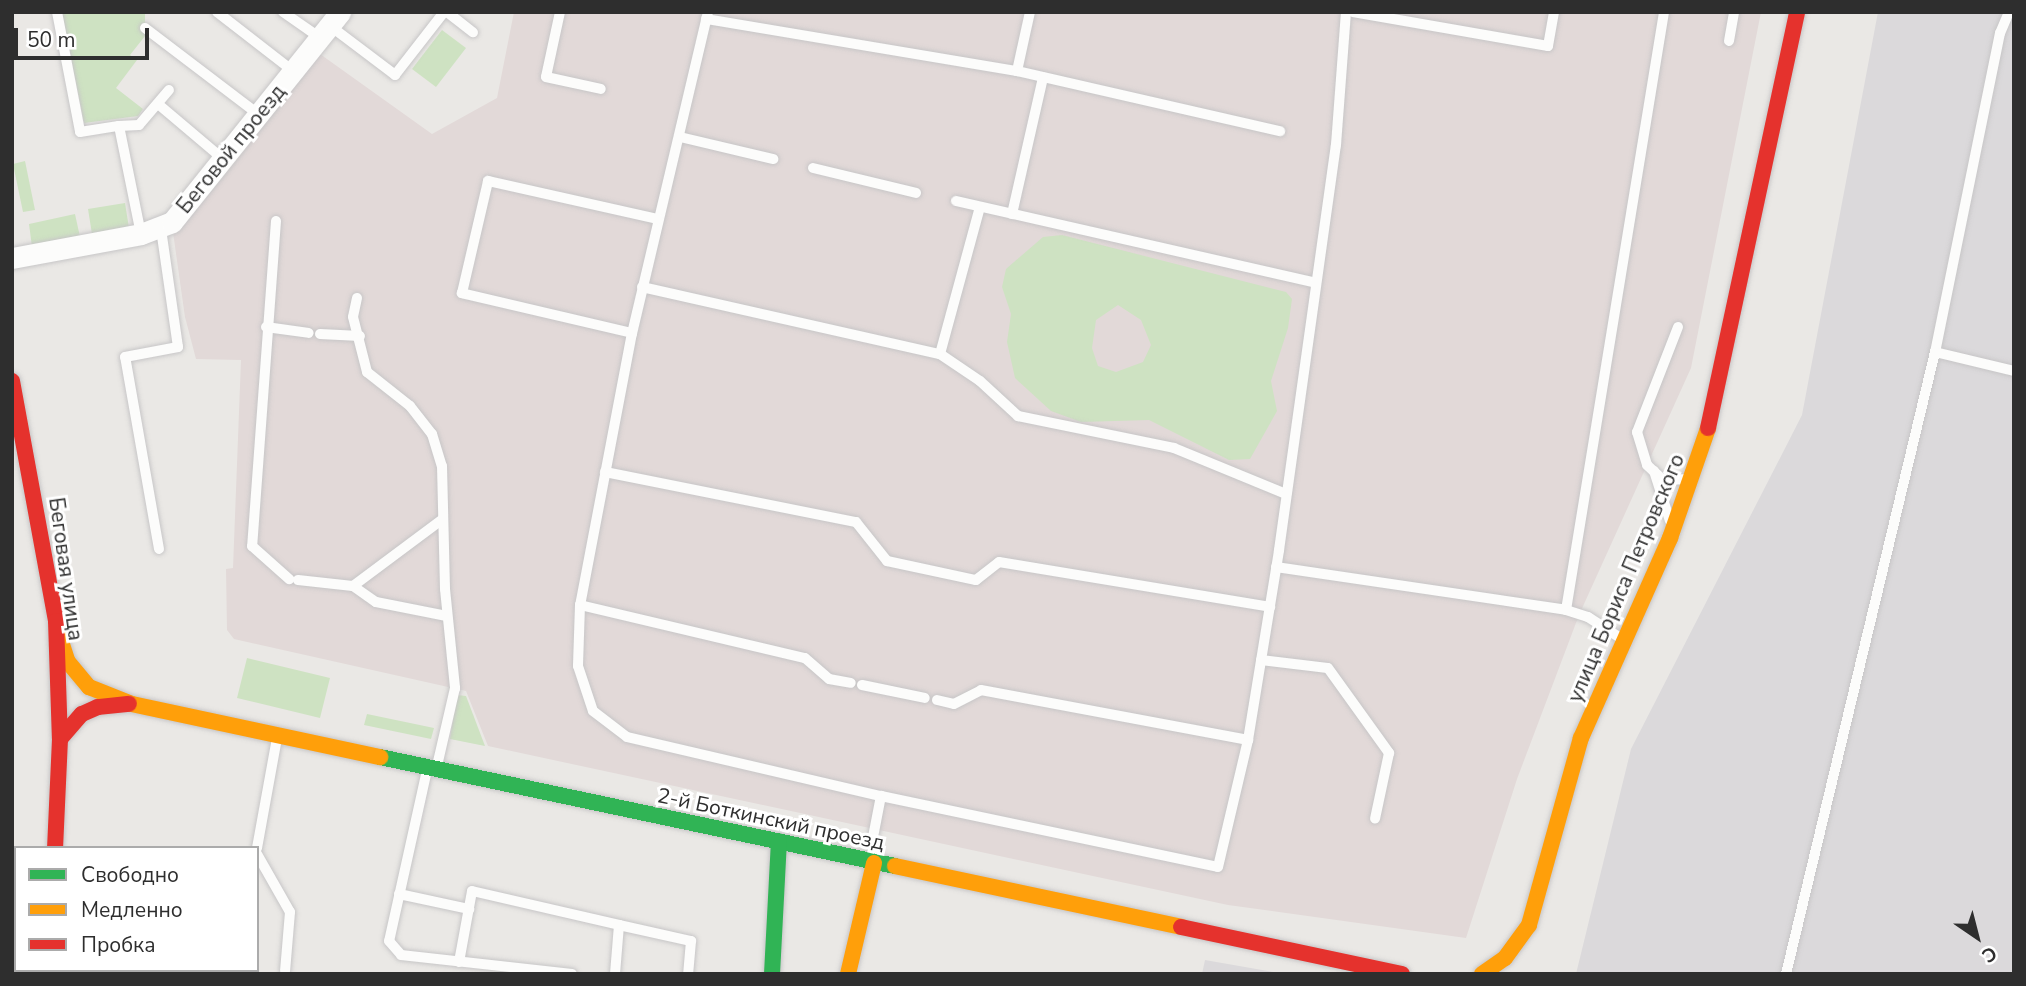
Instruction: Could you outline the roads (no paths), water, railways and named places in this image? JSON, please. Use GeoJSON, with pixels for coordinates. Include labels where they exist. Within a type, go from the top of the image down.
{"type":"FeatureCollection","features":[{"type":"Feature","properties":{"kind":"street","name":"улица Бориса Петровского"},"geometry":{"type":"LineString","coordinates":[[1482,974],[1505,958],[1529,925],[1581,738],[1693,479],[1729,346],[1797,12]]}},
{"type":"Feature","properties":{"kind":"street","name":"Беговой проезд"},"geometry":{"type":"LineString","coordinates":[[158,228],[222,158],[333,20]]}},
{"type":"Feature","properties":{"kind":"street"},"geometry":{"type":"LineString","coordinates":[[12,258],[158,228]]}},
{"type":"Feature","properties":{"kind":"street","name":"Беговая улица"},"geometry":{"type":"LineString","coordinates":[[12,382],[55,621],[60,739],[55,846]]}},
{"type":"Feature","properties":{"kind":"street","name":"2-й Боткинский проезд"},"geometry":{"type":"LineString","coordinates":[[55,621],[62,649],[78,675],[107,696],[132,704],[1402,974]]}},
{"type":"Feature","properties":{"kind":"street","name":"2-й Боткинский проезд"},"geometry":{"type":"LineString","coordinates":[[60,739],[69,725],[98,706],[132,704]]}},
{"type":"Feature","properties":{"kind":"street"},"geometry":{"type":"LineString","coordinates":[[772,974],[779,841]]}},
{"type":"Feature","properties":{"kind":"street"},"geometry":{"type":"LineString","coordinates":[[848,974],[874,863]]}},
{"type":"Feature","properties":{"kind":"lane"},"geometry":{"type":"LineString","coordinates":[[57,12],[80,132],[139,125],[169,90]]}},
{"type":"Feature","properties":{"kind":"lane"},"geometry":{"type":"LineString","coordinates":[[217,12],[293,71]]}},
{"type":"Feature","properties":{"kind":"lane"},"geometry":{"type":"LineString","coordinates":[[283,12],[333,20],[395,75],[446,12],[473,32]]}},
{"type":"Feature","properties":{"kind":"lane"},"geometry":{"type":"LineString","coordinates":[[561,12],[546,77],[601,89]]}},
{"type":"Feature","properties":{"kind":"lane"},"geometry":{"type":"LineString","coordinates":[[1017,71],[1030,12]]}},
{"type":"Feature","properties":{"kind":"lane"},"geometry":{"type":"LineString","coordinates":[[1280,131],[1017,71],[707,16],[632,333],[580,605],[578,666],[593,711],[627,737],[881,796],[1218,867],[1248,740],[1276,567],[1336,145],[1346,12]]}},
{"type":"Feature","properties":{"kind":"lane"},"geometry":{"type":"LineString","coordinates":[[1353,12],[1548,46],[1554,12]]}},
{"type":"Feature","properties":{"kind":"lane"},"geometry":{"type":"LineString","coordinates":[[1566,610],[1664,12]]}},
{"type":"Feature","properties":{"kind":"lane"},"geometry":{"type":"LineString","coordinates":[[1729,41],[1734,12]]}},
{"type":"Feature","properties":{"kind":"lane"},"geometry":{"type":"LineString","coordinates":[[1786,974],[1935,352],[2000,33],[2008,12]]}},
{"type":"Feature","properties":{"kind":"lane"},"geometry":{"type":"LineString","coordinates":[[145,28],[258,114]]}},
{"type":"Feature","properties":{"kind":"lane"},"geometry":{"type":"LineString","coordinates":[[1012,214],[1044,77]]}},
{"type":"Feature","properties":{"kind":"lane"},"geometry":{"type":"LineString","coordinates":[[158,104],[222,158]]}},
{"type":"Feature","properties":{"kind":"lane"},"geometry":{"type":"LineString","coordinates":[[119,126],[158,228],[178,348],[125,357],[159,549]]}},
{"type":"Feature","properties":{"kind":"lane"},"geometry":{"type":"LineString","coordinates":[[680,137],[773,159]]}},
{"type":"Feature","properties":{"kind":"lane"},"geometry":{"type":"LineString","coordinates":[[813,168],[916,192]]}},
{"type":"Feature","properties":{"kind":"lane"},"geometry":{"type":"LineString","coordinates":[[632,333],[462,293],[488,181],[659,219]]}},
{"type":"Feature","properties":{"kind":"lane"},"geometry":{"type":"LineString","coordinates":[[956,201],[1316,283]]}},
{"type":"Feature","properties":{"kind":"lane"},"geometry":{"type":"LineString","coordinates":[[940,354],[980,207]]}},
{"type":"Feature","properties":{"kind":"lane"},"geometry":{"type":"LineString","coordinates":[[276,221],[266,327],[252,546],[294,579],[353,586],[376,601],[447,616]]}},
{"type":"Feature","properties":{"kind":"lane"},"geometry":{"type":"LineString","coordinates":[[642,287],[940,354],[980,381],[1018,416],[1174,448],[1286,494]]}},
{"type":"Feature","properties":{"kind":"lane"},"geometry":{"type":"LineString","coordinates":[[356,298],[353,317],[367,372],[410,406],[432,433],[442,466],[447,616],[454,688],[399,894],[389,942],[401,955],[572,974]]}},
{"type":"Feature","properties":{"kind":"lane"},"geometry":{"type":"LineString","coordinates":[[266,327],[360,336]]}},
{"type":"Feature","properties":{"kind":"lane"},"geometry":{"type":"LineString","coordinates":[[1678,327],[1637,432],[1647,465],[1663,480],[1693,479]]}},
{"type":"Feature","properties":{"kind":"lane"},"geometry":{"type":"LineString","coordinates":[[1935,352],[2014,371]]}},
{"type":"Feature","properties":{"kind":"lane"},"geometry":{"type":"LineString","coordinates":[[1654,471],[1673,530]]}},
{"type":"Feature","properties":{"kind":"lane"},"geometry":{"type":"LineString","coordinates":[[605,472],[856,522],[887,561],[976,580],[999,562],[1270,607]]}},
{"type":"Feature","properties":{"kind":"lane"},"geometry":{"type":"LineString","coordinates":[[353,586],[443,519]]}},
{"type":"Feature","properties":{"kind":"lane"},"geometry":{"type":"LineString","coordinates":[[1276,567],[1566,610],[1588,617],[1622,639]]}},
{"type":"Feature","properties":{"kind":"lane"},"geometry":{"type":"LineString","coordinates":[[580,605],[805,658],[829,679],[925,698]]}},
{"type":"Feature","properties":{"kind":"lane"},"geometry":{"type":"LineString","coordinates":[[1261,660],[1328,668],[1389,753],[1375,819]]}},
{"type":"Feature","properties":{"kind":"lane"},"geometry":{"type":"LineString","coordinates":[[937,700],[954,704],[981,690],[1248,740]]}},
{"type":"Feature","properties":{"kind":"lane"},"geometry":{"type":"LineString","coordinates":[[257,846],[278,735]]}},
{"type":"Feature","properties":{"kind":"lane"},"geometry":{"type":"LineString","coordinates":[[874,863],[873,837],[881,796]]}},
{"type":"Feature","properties":{"kind":"lane"},"geometry":{"type":"LineString","coordinates":[[259,858],[290,912],[285,971]]}},
{"type":"Feature","properties":{"kind":"lane"},"geometry":{"type":"LineString","coordinates":[[459,962],[472,891],[691,941],[688,974]]}},
{"type":"Feature","properties":{"kind":"lane"},"geometry":{"type":"LineString","coordinates":[[399,894],[469,909]]}},
{"type":"Feature","properties":{"kind":"lane"},"geometry":{"type":"LineString","coordinates":[[615,974],[619,925]]}}]}
